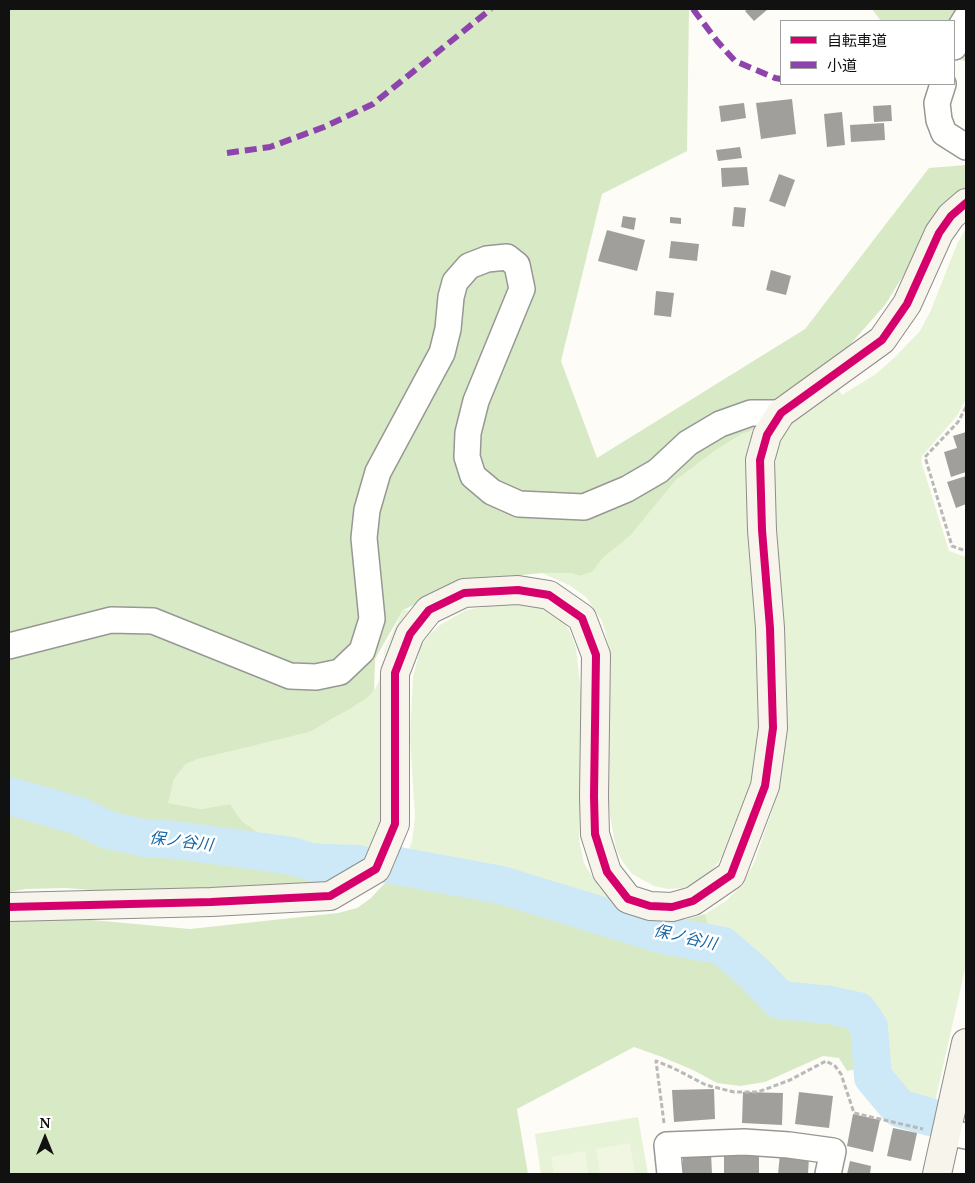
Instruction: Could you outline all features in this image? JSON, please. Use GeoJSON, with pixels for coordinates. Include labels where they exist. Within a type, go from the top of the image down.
{"type":"FeatureCollection","features":[{"type":"Feature","properties":{"kind":"street"},"geometry":{"type":"LineString","coordinates":[[955,43],[958,31],[966,18]]}},
{"type":"Feature","properties":{"kind":"street"},"geometry":{"type":"LineString","coordinates":[[943,85],[937,103],[939,120],[944,133],[966,147]]}},
{"type":"Feature","properties":{"kind":"street"},"geometry":{"type":"LineString","coordinates":[[9,907],[211,902],[330,896],[376,869],[394,824],[395,673],[410,634],[429,610],[464,593],[518,590],[549,595],[582,618],[596,655],[595,834],[607,872],[628,899],[650,906],[672,907],[693,902],[731,875],[765,786],[773,728],[770,628],[762,530],[760,460],[767,435],[781,413],[882,340],[907,304],[940,233],[951,216],[966,203]]}},
{"type":"Feature","properties":{"kind":"street"},"geometry":{"type":"LineString","coordinates":[[9,646],[111,620],[153,621],[290,676],[316,677],[340,672],[362,651],[372,619],[364,538],[367,510],[378,472],[442,353],[448,329],[451,297],[455,282],[470,266],[488,259],[507,257],[518,265],[522,289],[476,401],[468,433],[467,457],[474,476],[492,492],[519,504],[584,507],[627,489],[658,471],[688,443],[720,424],[751,413],[781,413]]}},
{"type":"Feature","properties":{"kind":"street"},"geometry":{"type":"LineString","coordinates":[[937,1174],[948,1133],[966,1043]]}},
{"type":"Feature","properties":{"kind":"street"},"geometry":{"type":"LineString","coordinates":[[670,1174],[667,1146],[744,1142],[833,1151],[828,1174]]}},
{"type":"Feature","properties":{"kind":"path"},"geometry":{"type":"LineString","coordinates":[[966,407],[958,422],[926,457],[952,546],[966,551]]}},
{"type":"Feature","properties":{"kind":"path"},"geometry":{"type":"LineString","coordinates":[[667,1146],[656,1061],[706,1085],[734,1092],[758,1092],[790,1080],[826,1062],[835,1066],[841,1074],[854,1113],[948,1133]]}},
{"type":"Feature","properties":{"kind":"green space"},"geometry":{"type":"Polygon","coordinates":[[[9,9],[689,9],[687,151],[602,194],[561,361],[597,458],[805,329],[929,168],[966,165],[966,196],[945,208],[885,305],[825,373],[751,431],[742,434],[716,450],[676,480],[630,536],[604,557],[592,572],[580,576],[572,573],[542,573],[464,581],[403,610],[375,659],[374,691],[367,698],[309,732],[198,759],[186,764],[174,779],[168,803],[201,809],[230,804],[242,821],[286,848],[302,855],[357,867],[345,875],[325,882],[284,889],[182,897],[65,888],[25,889],[9,892],[9,9]]]}},
{"type":"Feature","properties":{"kind":"green space"},"geometry":{"type":"Polygon","coordinates":[[[872,9],[966,9],[966,61],[955,59],[955,20],[880,20],[872,9]]]}},
{"type":"Feature","properties":{"kind":"green space"},"geometry":{"type":"Polygon","coordinates":[[[966,228],[966,399],[957,416],[922,456],[921,461],[949,551],[966,557],[966,965],[934,1106],[900,1096],[893,1090],[881,1069],[878,1052],[881,1038],[874,1021],[867,1017],[857,1017],[749,986],[735,969],[718,959],[705,914],[726,901],[741,886],[754,863],[773,808],[782,769],[787,716],[774,473],[777,451],[783,435],[794,417],[837,387],[842,395],[876,374],[920,331],[931,310],[957,244],[966,228]]]}},
{"type":"Feature","properties":{"kind":"green space"},"geometry":{"type":"Polygon","coordinates":[[[751,431],[757,438],[760,735],[749,796],[729,845],[718,863],[696,883],[682,888],[668,889],[654,886],[632,874],[616,849],[610,815],[607,773],[611,655],[602,621],[586,597],[569,585],[542,573],[572,573],[580,576],[592,572],[604,557],[630,536],[676,480],[716,450],[742,434],[751,431]]]}},
{"type":"Feature","properties":{"kind":"green space"},"geometry":{"type":"Polygon","coordinates":[[[509,603],[537,605],[551,612],[564,622],[571,634],[576,649],[583,711],[579,839],[584,863],[600,888],[612,900],[474,869],[430,877],[416,877],[398,870],[412,841],[415,817],[410,737],[413,677],[421,646],[440,625],[466,610],[509,603]]]}},
{"type":"Feature","properties":{"kind":"green space"},"geometry":{"type":"Polygon","coordinates":[[[403,610],[409,610],[388,645],[383,660],[381,677],[385,743],[382,823],[369,853],[357,867],[302,855],[286,848],[242,821],[230,804],[201,809],[167,803],[174,779],[186,764],[331,720],[367,698],[374,691],[379,681],[385,649],[403,610]]]}},
{"type":"Feature","properties":{"kind":"green space"},"geometry":{"type":"Polygon","coordinates":[[[474,869],[612,900],[634,915],[654,921],[680,921],[705,914],[718,959],[735,969],[749,986],[857,1017],[867,1035],[869,1066],[847,1071],[839,1058],[823,1056],[765,1082],[740,1086],[717,1083],[693,1070],[634,1047],[517,1109],[528,1174],[9,1174],[9,918],[27,914],[190,929],[338,913],[357,908],[371,898],[398,870],[416,877],[430,877],[474,869]]]}},
{"type":"Feature","properties":{"kind":"green space"},"geometry":{"type":"Polygon","coordinates":[[[638,1117],[648,1174],[541,1174],[535,1134],[638,1117]]]}},
{"type":"Feature","properties":{"kind":"green space"},"geometry":{"type":"Polygon","coordinates":[[[630,1143],[635,1174],[600,1174],[596,1149],[630,1143]]]}},
{"type":"Feature","properties":{"kind":"green space"},"geometry":{"type":"Polygon","coordinates":[[[585,1151],[588,1174],[554,1174],[551,1157],[585,1151]]]}},
{"type":"Feature","properties":{"kind":"building"},"geometry":{"type":"Polygon","coordinates":[[[748,9],[768,9],[754,21],[745,11],[748,9]]]}},
{"type":"Feature","properties":{"kind":"building"},"geometry":{"type":"Polygon","coordinates":[[[792,99],[796,134],[761,139],[756,103],[792,99]]]}},
{"type":"Feature","properties":{"kind":"building"},"geometry":{"type":"Polygon","coordinates":[[[744,103],[746,118],[721,122],[719,106],[744,103]]]}},
{"type":"Feature","properties":{"kind":"building"},"geometry":{"type":"Polygon","coordinates":[[[891,105],[892,121],[874,122],[873,106],[891,105]]]}},
{"type":"Feature","properties":{"kind":"building"},"geometry":{"type":"Polygon","coordinates":[[[842,112],[845,145],[827,147],[824,114],[842,112]]]}},
{"type":"Feature","properties":{"kind":"building"},"geometry":{"type":"Polygon","coordinates":[[[884,123],[885,140],[851,142],[850,125],[884,123]]]}},
{"type":"Feature","properties":{"kind":"building"},"geometry":{"type":"Polygon","coordinates":[[[740,147],[742,158],[718,161],[716,150],[740,147]]]}},
{"type":"Feature","properties":{"kind":"building"},"geometry":{"type":"Polygon","coordinates":[[[747,167],[749,185],[722,187],[721,168],[747,167]]]}},
{"type":"Feature","properties":{"kind":"building"},"geometry":{"type":"Polygon","coordinates":[[[779,174],[795,180],[785,207],[769,201],[779,174]]]}},
{"type":"Feature","properties":{"kind":"building"},"geometry":{"type":"Polygon","coordinates":[[[734,207],[746,208],[744,227],[732,226],[734,207]]]}},
{"type":"Feature","properties":{"kind":"building"},"geometry":{"type":"Polygon","coordinates":[[[623,216],[636,218],[634,230],[621,227],[623,216]]]}},
{"type":"Feature","properties":{"kind":"building"},"geometry":{"type":"Polygon","coordinates":[[[670,217],[681,218],[681,224],[670,223],[670,217]]]}},
{"type":"Feature","properties":{"kind":"building"},"geometry":{"type":"Polygon","coordinates":[[[607,230],[645,240],[637,271],[598,261],[607,230]]]}},
{"type":"Feature","properties":{"kind":"building"},"geometry":{"type":"Polygon","coordinates":[[[671,241],[699,244],[697,261],[669,258],[671,241]]]}},
{"type":"Feature","properties":{"kind":"building"},"geometry":{"type":"Polygon","coordinates":[[[771,270],[791,276],[786,295],[766,290],[771,270]]]}},
{"type":"Feature","properties":{"kind":"building"},"geometry":{"type":"Polygon","coordinates":[[[656,291],[674,293],[671,317],[654,315],[656,291]]]}},
{"type":"Feature","properties":{"kind":"building"},"geometry":{"type":"Polygon","coordinates":[[[966,432],[966,472],[951,477],[944,452],[957,448],[953,436],[966,432]]]}},
{"type":"Feature","properties":{"kind":"building"},"geometry":{"type":"Polygon","coordinates":[[[966,476],[966,504],[956,508],[947,482],[966,476]]]}},
{"type":"Feature","properties":{"kind":"building"},"geometry":{"type":"Polygon","coordinates":[[[714,1089],[715,1119],[674,1122],[672,1090],[714,1089]]]}},
{"type":"Feature","properties":{"kind":"building"},"geometry":{"type":"Polygon","coordinates":[[[743,1092],[783,1093],[782,1125],[742,1123],[743,1092]]]}},
{"type":"Feature","properties":{"kind":"building"},"geometry":{"type":"Polygon","coordinates":[[[799,1092],[833,1096],[829,1128],[795,1124],[799,1092]]]}},
{"type":"Feature","properties":{"kind":"building"},"geometry":{"type":"Polygon","coordinates":[[[853,1114],[880,1120],[873,1152],[847,1146],[853,1114]]]}},
{"type":"Feature","properties":{"kind":"building"},"geometry":{"type":"Polygon","coordinates":[[[893,1128],[917,1133],[911,1161],[887,1156],[893,1128]]]}},
{"type":"Feature","properties":{"kind":"building"},"geometry":{"type":"Polygon","coordinates":[[[724,1152],[759,1153],[759,1174],[724,1174],[724,1152]]]}},
{"type":"Feature","properties":{"kind":"building"},"geometry":{"type":"Polygon","coordinates":[[[683,1153],[711,1153],[712,1174],[683,1174],[683,1153]]]}},
{"type":"Feature","properties":{"kind":"building"},"geometry":{"type":"Polygon","coordinates":[[[780,1154],[809,1157],[808,1174],[778,1174],[780,1154]]]}},
{"type":"Feature","properties":{"kind":"building"},"geometry":{"type":"Polygon","coordinates":[[[850,1161],[871,1166],[870,1174],[847,1174],[850,1161]]]}},
{"type":"Feature","properties":{"kind":"waterway","name":"保ノ谷川"},"geometry":{"type":"LineString","coordinates":[[9,796],[79,816],[108,830],[145,838],[176,840],[292,856],[311,862],[359,864]]}},
{"type":"Feature","properties":{"kind":"waterway","name":"保ノ谷川"},"geometry":{"type":"LineString","coordinates":[[387,864],[501,885],[664,935],[723,946],[754,973],[780,1000],[830,1005],[858,1011],[869,1027],[873,1077],[899,1108],[930,1117]]}},
{"type":"Feature","properties":{"kind":"marked path"},"geometry":{"type":"LineString","coordinates":[[227,153],[270,147],[324,127],[373,104],[491,9]]}},
{"type":"Feature","properties":{"kind":"marked path"},"geometry":{"type":"LineString","coordinates":[[693,9],[735,61],[780,79]]}},
{"type":"Feature","properties":{"kind":"cycle path"},"geometry":{"type":"LineString","coordinates":[[9,907],[211,902],[330,896],[376,869],[395,824],[395,673],[410,634],[429,610],[464,593],[518,590],[549,595],[582,618],[596,655],[595,834],[607,872],[628,899],[650,906],[672,907],[693,901],[731,875],[765,786],[773,728],[770,628],[762,530],[760,460],[767,435],[781,413],[882,340],[907,304],[939,233],[951,216],[966,203]]}}]}
